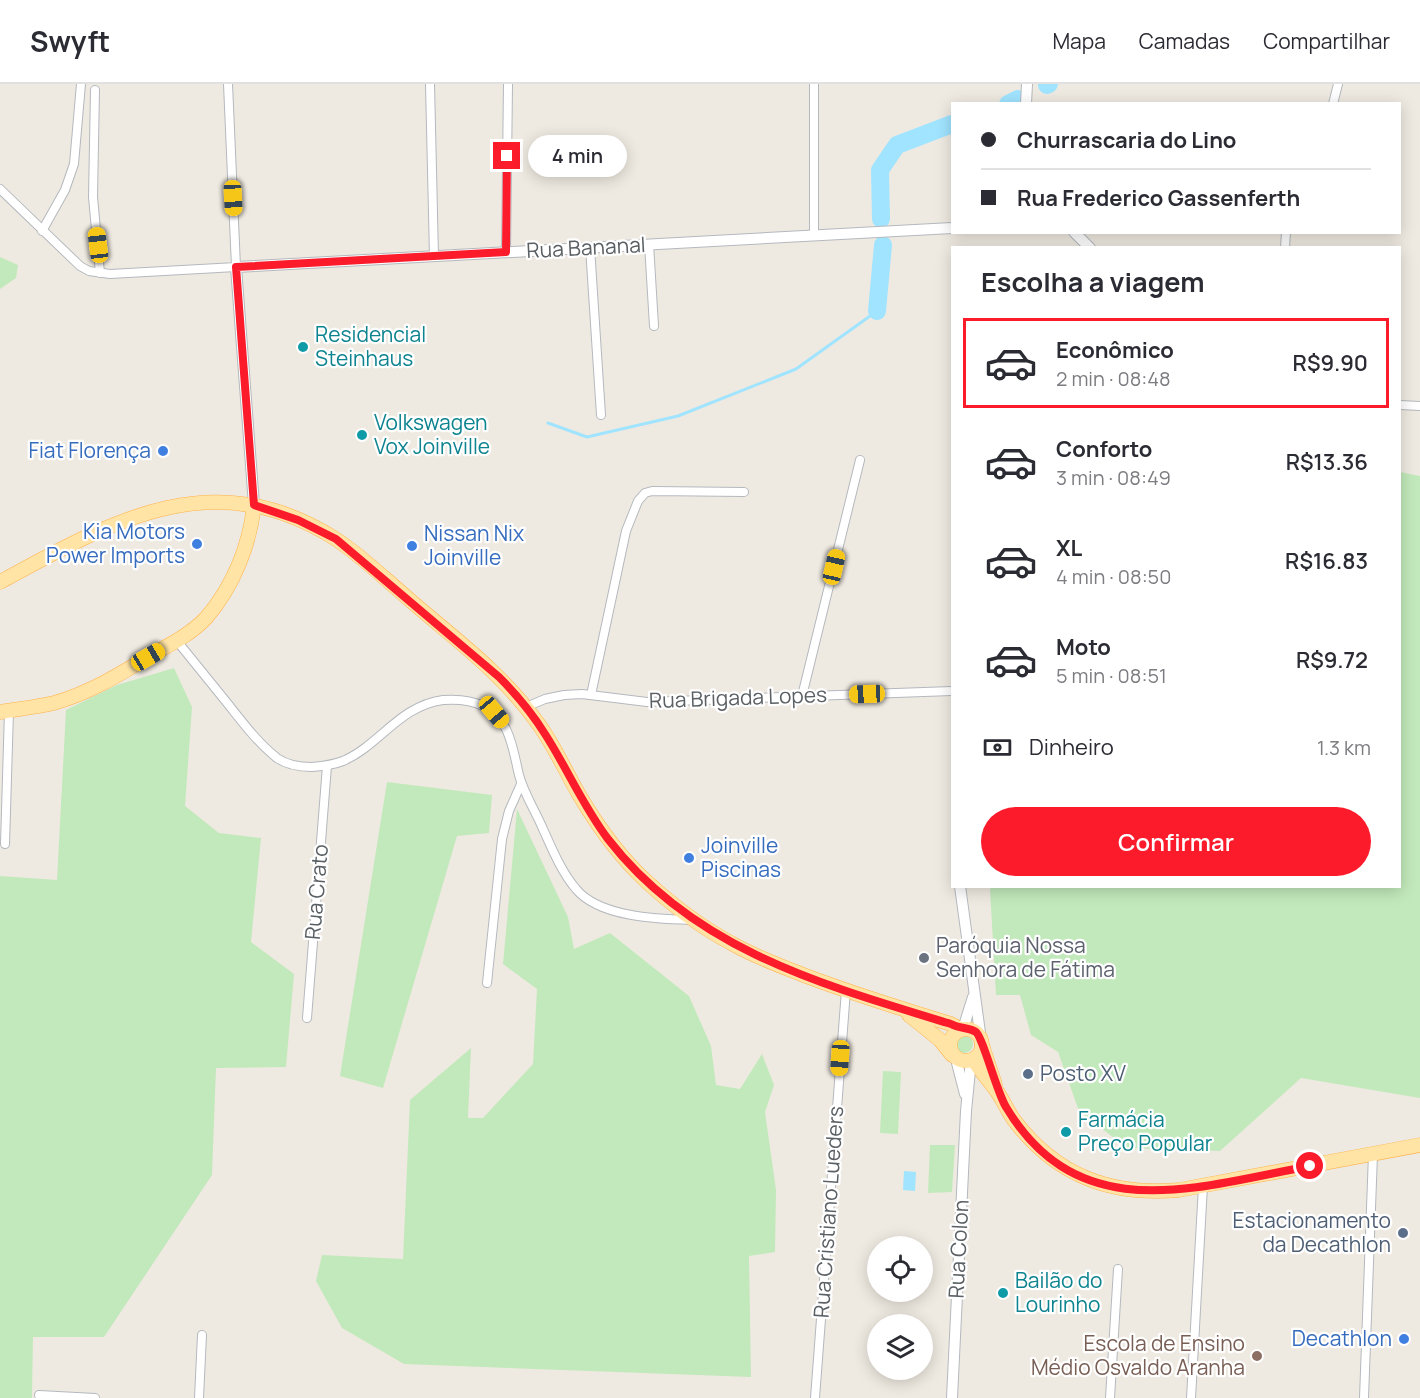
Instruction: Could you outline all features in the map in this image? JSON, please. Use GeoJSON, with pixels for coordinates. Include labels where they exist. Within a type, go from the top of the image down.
{"type":"FeatureCollection","features":[{"type":"Feature","properties":{"kind":"main road"},"geometry":{"type":"LineString","coordinates":[[0,582],[102,529],[134,516],[168,507],[203,502],[220,501],[254,505],[298,520],[336,539],[484,663],[510,688],[545,732],[581,798],[608,839],[646,881],[695,920],[730,943],[752,954],[900,1009],[976,1032],[982,1042],[999,1094]]}},
{"type":"Feature","properties":{"kind":"main road"},"geometry":{"type":"LineString","coordinates":[[4,711],[54,703],[83,692],[125,671],[198,625],[223,594],[244,549],[251,529],[254,505]]}},
{"type":"Feature","properties":{"kind":"main road"},"geometry":{"type":"LineString","coordinates":[[900,1009],[940,1040],[954,1057],[966,1062],[979,1054],[982,1042]]}},
{"type":"Feature","properties":{"kind":"main road"},"geometry":{"type":"LineString","coordinates":[[954,1057],[949,1045],[950,1040],[962,1029]]}},
{"type":"Feature","properties":{"kind":"main road"},"geometry":{"type":"LineString","coordinates":[[972,1060],[999,1094],[1014,1120],[1035,1144],[1083,1178],[1110,1187],[1143,1191],[1179,1190],[1420,1145]]}},
{"type":"Feature","properties":{"kind":"main road"},"geometry":{"type":"LineString","coordinates":[[1396,1149],[1420,1138]]}},
{"type":"Feature","properties":{"kind":"street"},"geometry":{"type":"LineString","coordinates":[[42,231],[65,190],[74,164],[81,84]]}},
{"type":"Feature","properties":{"kind":"street"},"geometry":{"type":"LineString","coordinates":[[228,84],[236,267],[254,505]]}},
{"type":"Feature","properties":{"kind":"street"},"geometry":{"type":"LineString","coordinates":[[430,84],[434,256]]}},
{"type":"Feature","properties":{"kind":"street"},"geometry":{"type":"LineString","coordinates":[[506,252],[508,84]]}},
{"type":"Feature","properties":{"kind":"street"},"geometry":{"type":"LineString","coordinates":[[814,84],[814,235]]}},
{"type":"Feature","properties":{"kind":"street"},"geometry":{"type":"LineString","coordinates":[[1026,102],[1027,84]]}},
{"type":"Feature","properties":{"kind":"street"},"geometry":{"type":"LineString","coordinates":[[1334,102],[1338,84]]}},
{"type":"Feature","properties":{"kind":"street"},"geometry":{"type":"LineString","coordinates":[[95,90],[93,197],[100,273]]}},
{"type":"Feature","properties":{"kind":"street","name":"Rua Bananal"},"geometry":{"type":"LineString","coordinates":[[0,189],[80,266],[100,273],[951,228]]}},
{"type":"Feature","properties":{"kind":"street"},"geometry":{"type":"LineString","coordinates":[[1076,234],[1088,246]]}},
{"type":"Feature","properties":{"kind":"street"},"geometry":{"type":"LineString","coordinates":[[649,244],[654,326]]}},
{"type":"Feature","properties":{"kind":"street"},"geometry":{"type":"LineString","coordinates":[[590,248],[601,415]]}},
{"type":"Feature","properties":{"kind":"street"},"geometry":{"type":"LineString","coordinates":[[1401,405],[1420,406]]}},
{"type":"Feature","properties":{"kind":"street"},"geometry":{"type":"LineString","coordinates":[[802,696],[860,460]]}},
{"type":"Feature","properties":{"kind":"street"},"geometry":{"type":"LineString","coordinates":[[591,695],[626,531],[638,501],[645,493],[652,491],[744,492]]}},
{"type":"Feature","properties":{"kind":"street"},"geometry":{"type":"LineString","coordinates":[[177,640],[251,734],[278,758],[297,766],[327,766],[344,761],[406,713],[429,703],[452,699],[483,705],[494,712],[510,737],[521,784],[575,889],[596,905],[617,912],[666,920],[695,920]]}},
{"type":"Feature","properties":{"kind":"street","name":"Rua Brigada Lopes"},"geometry":{"type":"LineString","coordinates":[[526,707],[545,699],[564,695],[591,695],[647,702],[951,691]]}},
{"type":"Feature","properties":{"kind":"street"},"geometry":{"type":"LineString","coordinates":[[4,711],[5,844]]}},
{"type":"Feature","properties":{"kind":"street","name":"Rua Crato"},"geometry":{"type":"LineString","coordinates":[[307,1018],[327,766]]}},
{"type":"Feature","properties":{"kind":"street"},"geometry":{"type":"LineString","coordinates":[[487,982],[502,839],[509,811],[521,784]]}},
{"type":"Feature","properties":{"kind":"street"},"geometry":{"type":"LineString","coordinates":[[960,888],[982,1042]]}},
{"type":"Feature","properties":{"kind":"street","name":"Rua Cristiano Lueders"},"geometry":{"type":"LineString","coordinates":[[815,1398],[846,990]]}},
{"type":"Feature","properties":{"kind":"street"},"geometry":{"type":"LineString","coordinates":[[962,1029],[975,991]]}},
{"type":"Feature","properties":{"kind":"street","name":"Rua Colon"},"geometry":{"type":"LineString","coordinates":[[954,1057],[967,1100]]}},
{"type":"Feature","properties":{"kind":"street","name":"Rua Colon"},"geometry":{"type":"LineString","coordinates":[[952,1398],[967,1100],[972,1060]]}},
{"type":"Feature","properties":{"kind":"street"},"geometry":{"type":"LineString","coordinates":[[1364,1398],[1373,1154]]}},
{"type":"Feature","properties":{"kind":"street"},"geometry":{"type":"LineString","coordinates":[[1191,1398],[1203,1186]]}},
{"type":"Feature","properties":{"kind":"street"},"geometry":{"type":"LineString","coordinates":[[1110,1398],[1118,1269]]}},
{"type":"Feature","properties":{"kind":"street"},"geometry":{"type":"LineString","coordinates":[[198,1398],[202,1335]]}},
{"type":"Feature","properties":{"kind":"street"},"geometry":{"type":"LineString","coordinates":[[39,1395],[95,1398]]}},
{"type":"Feature","properties":{"kind":"green space"},"geometry":{"type":"Polygon","coordinates":[[[0,257],[18,265],[16,278],[0,289],[0,257]]]}},
{"type":"Feature","properties":{"kind":"green space"},"geometry":{"type":"Polygon","coordinates":[[[1401,472],[1420,476],[1420,1098],[1301,1078],[1220,1151],[1127,1148],[1079,1111],[1058,1052],[1031,1035],[1020,995],[996,995],[990,889],[1401,888],[1401,472]]]}},
{"type":"Feature","properties":{"kind":"green space"},"geometry":{"type":"Polygon","coordinates":[[[174,668],[192,707],[185,806],[219,833],[261,838],[251,942],[294,974],[286,1067],[216,1068],[212,1175],[104,1337],[33,1337],[32,1398],[0,1398],[0,876],[57,880],[66,710],[117,685],[174,668]]]}},
{"type":"Feature","properties":{"kind":"green space"},"geometry":{"type":"Polygon","coordinates":[[[387,782],[492,795],[489,833],[457,836],[383,1088],[340,1076],[387,782]]]}},
{"type":"Feature","properties":{"kind":"green space"},"geometry":{"type":"Polygon","coordinates":[[[517,809],[568,917],[574,949],[610,933],[689,996],[711,1046],[716,1085],[740,1089],[762,1054],[774,1085],[765,1112],[776,1190],[775,1252],[749,1256],[751,1377],[404,1364],[342,1328],[316,1281],[322,1255],[403,1259],[410,1100],[471,1048],[468,1118],[483,1118],[533,1064],[537,989],[503,964],[517,809]]]}},
{"type":"Feature","properties":{"kind":"green space"},"geometry":{"type":"Polygon","coordinates":[[[964,1035],[970,1038],[973,1044],[970,1050],[964,1053],[958,1050],[955,1044],[958,1038],[964,1035]]]}},
{"type":"Feature","properties":{"kind":"green space"},"geometry":{"type":"Polygon","coordinates":[[[883,1071],[901,1072],[898,1134],[880,1133],[883,1071]]]}},
{"type":"Feature","properties":{"kind":"green space"},"geometry":{"type":"Polygon","coordinates":[[[930,1145],[955,1145],[952,1192],[928,1193],[930,1145]]]}},
{"type":"Feature","properties":{"kind":"water"},"geometry":{"type":"Polygon","coordinates":[[[904,1171],[916,1172],[915,1191],[903,1190],[904,1171]]]}},
{"type":"Feature","properties":{"kind":"waterway"},"geometry":{"type":"LineString","coordinates":[[1012,102],[1018,99]]}},
{"type":"Feature","properties":{"kind":"waterway"},"geometry":{"type":"LineString","coordinates":[[881,219],[880,170],[897,145],[951,124]]}},
{"type":"Feature","properties":{"kind":"waterway"},"geometry":{"type":"LineString","coordinates":[[877,311],[883,245]]}},
{"type":"Feature","properties":{"kind":"waterway"},"geometry":{"type":"LineString","coordinates":[[548,423],[587,437],[678,416],[796,369],[877,311]]}},
{"type":"Feature","properties":{"kind":"place","name":"Residencial Steinhaus"},"geometry":{"type":"Point","coordinates":[303,347]}},
{"type":"Feature","properties":{"kind":"place","name":"Volkswagen Vox Joinville"},"geometry":{"type":"Point","coordinates":[362,435]}},
{"type":"Feature","properties":{"kind":"place","name":"Fiat Florença"},"geometry":{"type":"Point","coordinates":[163,451]}},
{"type":"Feature","properties":{"kind":"place","name":"Kia Motors Power Imports"},"geometry":{"type":"Point","coordinates":[197,544]}},
{"type":"Feature","properties":{"kind":"place","name":"Nissan Nix Joinville"},"geometry":{"type":"Point","coordinates":[412,546]}},
{"type":"Feature","properties":{"kind":"place","name":"Joinville Piscinas"},"geometry":{"type":"Point","coordinates":[689,858]}},
{"type":"Feature","properties":{"kind":"place","name":"Paróquia Nossa Senhora de Fátima"},"geometry":{"type":"Point","coordinates":[924,958]}},
{"type":"Feature","properties":{"kind":"place","name":"Posto XV"},"geometry":{"type":"Point","coordinates":[1028,1074]}},
{"type":"Feature","properties":{"kind":"place","name":"Farmácia Preço Popular"},"geometry":{"type":"Point","coordinates":[1066,1132]}},
{"type":"Feature","properties":{"kind":"place","name":"Estacionamento da Decathlon"},"geometry":{"type":"Point","coordinates":[1403,1233]}},
{"type":"Feature","properties":{"kind":"place","name":"Bailão do Lourinho"},"geometry":{"type":"Point","coordinates":[1003,1293]}},
{"type":"Feature","properties":{"kind":"place","name":"Decathlon"},"geometry":{"type":"Point","coordinates":[1404,1339]}},
{"type":"Feature","properties":{"kind":"place","name":"Escola de Ensino Médio Osvaldo Aranha"},"geometry":{"type":"Point","coordinates":[1257,1356]}},
{"type":"Feature","properties":{"kind":"route"},"geometry":{"type":"LineString","coordinates":[[507,156],[506,252],[236,267],[254,505],[298,520],[336,539],[499,677],[545,732],[568,776],[608,839],[646,881],[695,920],[730,943],[777,965],[960,1029],[976,1032],[981,1040],[999,1094],[1014,1120],[1035,1144],[1066,1168],[1097,1184],[1126,1190],[1160,1191],[1191,1188],[1310,1166]]}}]}
